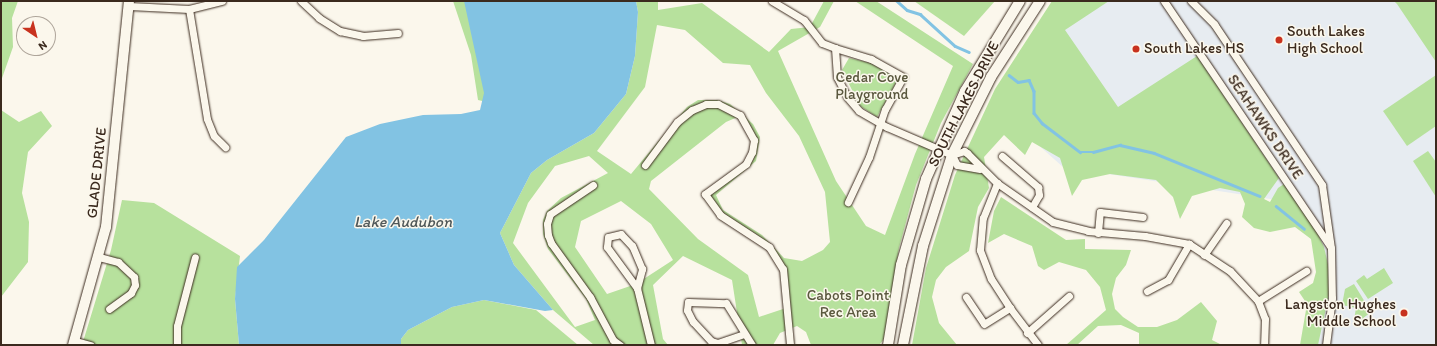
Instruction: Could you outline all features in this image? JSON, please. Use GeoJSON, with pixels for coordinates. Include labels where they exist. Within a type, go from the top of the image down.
{"type":"FeatureCollection","features":[{"type":"Feature","properties":{"kind":"main road","name":"SOUTH LAKES DRIVE"},"geometry":{"type":"LineString","coordinates":[[888,345],[896,290],[908,236],[939,148],[972,78],[1020,1]]}},
{"type":"Feature","properties":{"kind":"main road","name":"SOUTH LAKES DRIVE"},"geometry":{"type":"LineString","coordinates":[[903,345],[923,246],[952,155],[991,77],[1040,1]]}},
{"type":"Feature","properties":{"kind":"main road","name":"GLADE DRIVE"},"geometry":{"type":"LineString","coordinates":[[74,343],[99,257],[110,198],[129,4]]}},
{"type":"Feature","properties":{"kind":"street"},"geometry":{"type":"LineString","coordinates":[[129,4],[189,10],[222,1]]}},
{"type":"Feature","properties":{"kind":"street"},"geometry":{"type":"LineString","coordinates":[[301,1],[319,18],[340,31],[363,36],[398,33]]}},
{"type":"Feature","properties":{"kind":"street"},"geometry":{"type":"LineString","coordinates":[[772,1],[804,20],[822,43],[871,59],[903,77],[885,109],[869,157],[848,202]]}},
{"type":"Feature","properties":{"kind":"street","name":"SEAHAWKS DRIVE"},"geometry":{"type":"LineString","coordinates":[[1164,1],[1331,248]]}},
{"type":"Feature","properties":{"kind":"street","name":"SEAHAWKS DRIVE"},"geometry":{"type":"LineString","coordinates":[[1191,1],[1214,24],[1319,178],[1325,193],[1331,248],[1332,298],[1326,345]]}},
{"type":"Feature","properties":{"kind":"street"},"geometry":{"type":"LineString","coordinates":[[189,10],[207,119],[214,136],[225,147]]}},
{"type":"Feature","properties":{"kind":"street"},"geometry":{"type":"LineString","coordinates":[[835,48],[837,77],[848,97],[859,111],[880,124],[939,148],[952,155],[958,165],[969,169],[980,169]]}},
{"type":"Feature","properties":{"kind":"street"},"geometry":{"type":"LineString","coordinates":[[645,165],[677,122],[692,110],[706,104],[718,104],[740,116],[754,140],[752,152],[746,164],[706,194],[720,215],[769,247],[784,269],[790,345]]}},
{"type":"Feature","properties":{"kind":"street"},"geometry":{"type":"LineString","coordinates":[[952,155],[964,151],[973,157],[980,169],[997,183],[1053,222],[1098,233],[1145,236],[1189,244],[1204,256],[1230,271],[1258,301],[1265,319],[1264,345]]}},
{"type":"Feature","properties":{"kind":"street"},"geometry":{"type":"LineString","coordinates":[[1002,156],[1038,187],[1039,195],[1032,207]]}},
{"type":"Feature","properties":{"kind":"street"},"geometry":{"type":"LineString","coordinates":[[997,183],[983,218],[980,250],[991,279],[1027,333],[1038,345]]}},
{"type":"Feature","properties":{"kind":"street"},"geometry":{"type":"LineString","coordinates":[[593,185],[550,214],[547,224],[548,235],[551,244],[590,297],[613,340],[620,345]]}},
{"type":"Feature","properties":{"kind":"street"},"geometry":{"type":"LineString","coordinates":[[1098,233],[1100,212],[1143,217]]}},
{"type":"Feature","properties":{"kind":"street"},"geometry":{"type":"LineString","coordinates":[[1204,256],[1226,222]]}},
{"type":"Feature","properties":{"kind":"street"},"geometry":{"type":"LineString","coordinates":[[637,288],[642,269],[632,246],[621,234],[608,237],[607,247],[637,288],[651,345]]}},
{"type":"Feature","properties":{"kind":"street"},"geometry":{"type":"LineString","coordinates":[[1147,291],[1168,280],[1189,244]]}},
{"type":"Feature","properties":{"kind":"street"},"geometry":{"type":"LineString","coordinates":[[99,257],[118,262],[128,269],[134,281],[132,294],[109,309]]}},
{"type":"Feature","properties":{"kind":"street"},"geometry":{"type":"LineString","coordinates":[[177,345],[178,326],[196,257]]}},
{"type":"Feature","properties":{"kind":"street"},"geometry":{"type":"LineString","coordinates":[[1258,301],[1306,271]]}},
{"type":"Feature","properties":{"kind":"street"},"geometry":{"type":"LineString","coordinates":[[1027,333],[1069,296]]}},
{"type":"Feature","properties":{"kind":"street"},"geometry":{"type":"LineString","coordinates":[[966,297],[984,324],[1010,308]]}},
{"type":"Feature","properties":{"kind":"street"},"geometry":{"type":"LineString","coordinates":[[744,334],[718,343],[711,341],[693,322],[687,310],[688,302],[726,303],[752,345]]}},
{"type":"Feature","properties":{"kind":"street"},"geometry":{"type":"LineString","coordinates":[[74,343],[90,345]]}},
{"type":"Feature","properties":{"kind":"shaded area"},"geometry":{"type":"Polygon","coordinates":[[[1054,1],[1436,1],[1436,345],[1306,345],[1321,253],[1284,201],[1063,167],[991,103],[1054,1]]]}},
{"type":"Feature","properties":{"kind":"green space"},"geometry":{"type":"Polygon","coordinates":[[[1,1],[18,1],[12,18],[13,47],[1,81],[1,1]]]}},
{"type":"Feature","properties":{"kind":"green space"},"geometry":{"type":"Polygon","coordinates":[[[453,1],[469,1],[491,103],[478,100],[471,55],[453,1]]]}},
{"type":"Feature","properties":{"kind":"green space","name":"Cabots Point Rec Area"},"geometry":{"type":"Polygon","coordinates":[[[636,1],[658,1],[658,10],[702,3],[769,52],[791,29],[810,27],[824,1],[834,1],[820,27],[778,51],[836,181],[866,226],[885,235],[915,154],[953,66],[855,1],[876,1],[973,64],[941,123],[916,185],[899,248],[884,339],[880,344],[811,345],[806,332],[797,326],[780,333],[773,345],[742,345],[732,280],[683,256],[653,285],[663,339],[668,345],[594,345],[553,310],[514,265],[500,233],[531,173],[547,160],[594,133],[626,94],[635,56],[638,12],[636,1]],[[657,25],[645,87],[597,151],[631,174],[687,107],[698,100],[717,100],[730,104],[753,124],[760,137],[756,161],[716,195],[723,210],[762,235],[784,258],[802,261],[823,250],[830,242],[825,192],[799,136],[766,93],[750,65],[723,63],[685,30],[657,25]],[[740,116],[726,122],[651,181],[649,189],[698,239],[748,275],[759,317],[786,308],[783,269],[769,247],[720,215],[705,194],[746,164],[754,140],[740,116]],[[589,156],[555,166],[528,203],[513,243],[575,327],[595,320],[586,299],[548,249],[543,234],[543,220],[547,211],[561,198],[608,173],[589,156]],[[621,201],[581,221],[575,247],[607,294],[636,284],[673,260],[651,224],[621,201]]]}},
{"type":"Feature","properties":{"kind":"green space"},"geometry":{"type":"Polygon","coordinates":[[[914,1],[995,1],[964,36],[914,1]]]}},
{"type":"Feature","properties":{"kind":"green space"},"geometry":{"type":"Polygon","coordinates":[[[1052,1],[1109,1],[1065,30],[1118,107],[1197,56],[1279,178],[1264,199],[1270,202],[1278,188],[1284,184],[1317,232],[1324,247],[1329,269],[1329,294],[1318,345],[1300,345],[1307,304],[1299,292],[1313,283],[1316,272],[1311,239],[1295,227],[1270,232],[1254,228],[1242,217],[1245,204],[1240,192],[1220,188],[1192,196],[1180,219],[1173,197],[1156,180],[1110,174],[1082,180],[1072,196],[1060,158],[1032,142],[1025,155],[1004,135],[984,157],[989,188],[978,207],[969,251],[946,267],[936,280],[932,297],[939,323],[957,345],[912,345],[926,268],[955,175],[995,89],[1052,1]]]}},
{"type":"Feature","properties":{"kind":"green space"},"geometry":{"type":"Polygon","coordinates":[[[1394,1],[1436,1],[1436,62],[1397,4],[1394,1]]]}},
{"type":"Feature","properties":{"kind":"green space","name":"Cedar Cove Playground"},"geometry":{"type":"Polygon","coordinates":[[[849,58],[871,63],[898,79],[877,117],[860,106],[842,70],[849,58]]]}},
{"type":"Feature","properties":{"kind":"green space"},"geometry":{"type":"Polygon","coordinates":[[[1436,75],[1436,126],[1407,146],[1383,111],[1436,75]]]}},
{"type":"Feature","properties":{"kind":"green space"},"geometry":{"type":"Polygon","coordinates":[[[1,110],[19,122],[41,111],[52,126],[28,152],[22,193],[29,222],[28,262],[1,297],[1,110]]]}},
{"type":"Feature","properties":{"kind":"green space"},"geometry":{"type":"Polygon","coordinates":[[[1428,151],[1436,162],[1436,197],[1413,161],[1428,151]]]}},
{"type":"Feature","properties":{"kind":"green space"},"geometry":{"type":"Polygon","coordinates":[[[1001,197],[1066,240],[1085,239],[1085,249],[1131,250],[1126,265],[1116,278],[1112,294],[1115,309],[1123,317],[1138,327],[1157,327],[1177,320],[1201,302],[1217,321],[1212,340],[1222,345],[1139,345],[1139,333],[1121,325],[1098,326],[1077,345],[1066,345],[1106,310],[1100,287],[1086,270],[1059,262],[1044,270],[1038,266],[1032,246],[1004,234],[988,243],[994,211],[1001,197]]]}},
{"type":"Feature","properties":{"kind":"green space"},"geometry":{"type":"Polygon","coordinates":[[[122,200],[154,203],[240,256],[235,299],[239,345],[82,345],[111,250],[122,200]]]}},
{"type":"Feature","properties":{"kind":"green space"},"geometry":{"type":"Polygon","coordinates":[[[1384,268],[1393,283],[1368,299],[1356,281],[1364,275],[1367,279],[1384,268]]]}},
{"type":"Feature","properties":{"kind":"green space"},"geometry":{"type":"Polygon","coordinates":[[[1354,284],[1371,312],[1353,326],[1356,308],[1342,305],[1345,289],[1354,284]]]}},
{"type":"Feature","properties":{"kind":"green space"},"geometry":{"type":"Polygon","coordinates":[[[484,300],[536,310],[578,345],[401,345],[401,339],[408,330],[452,307],[484,300]]]}},
{"type":"Feature","properties":{"kind":"water","name":"Lake Audubon"},"geometry":{"type":"Polygon","coordinates":[[[464,1],[636,1],[638,12],[635,56],[626,94],[594,133],[547,160],[531,173],[500,233],[514,265],[553,310],[545,311],[484,300],[452,307],[408,330],[401,339],[401,345],[239,345],[235,299],[237,267],[264,240],[346,137],[380,124],[423,115],[461,114],[480,110],[484,93],[464,1]]]}},
{"type":"Feature","properties":{"kind":"waterway"},"geometry":{"type":"LineString","coordinates":[[897,1],[907,10],[920,14],[955,46],[969,52]]}},
{"type":"Feature","properties":{"kind":"waterway"},"geometry":{"type":"LineString","coordinates":[[1009,75],[1018,82],[1029,80],[1034,91],[1034,113],[1042,123],[1080,152],[1093,152],[1120,145],[1154,153],[1260,196]]}},
{"type":"Feature","properties":{"kind":"waterway"},"geometry":{"type":"LineString","coordinates":[[1276,206],[1304,229]]}},
{"type":"Feature","properties":{"kind":"place","name":"South Lakes High School"},"geometry":{"type":"Point","coordinates":[1279,40]}},
{"type":"Feature","properties":{"kind":"place","name":"South Lakes HS"},"geometry":{"type":"Point","coordinates":[1136,49]}},
{"type":"Feature","properties":{"kind":"place","name":"Langston Hughes Middle School"},"geometry":{"type":"Point","coordinates":[1404,313]}}]}
